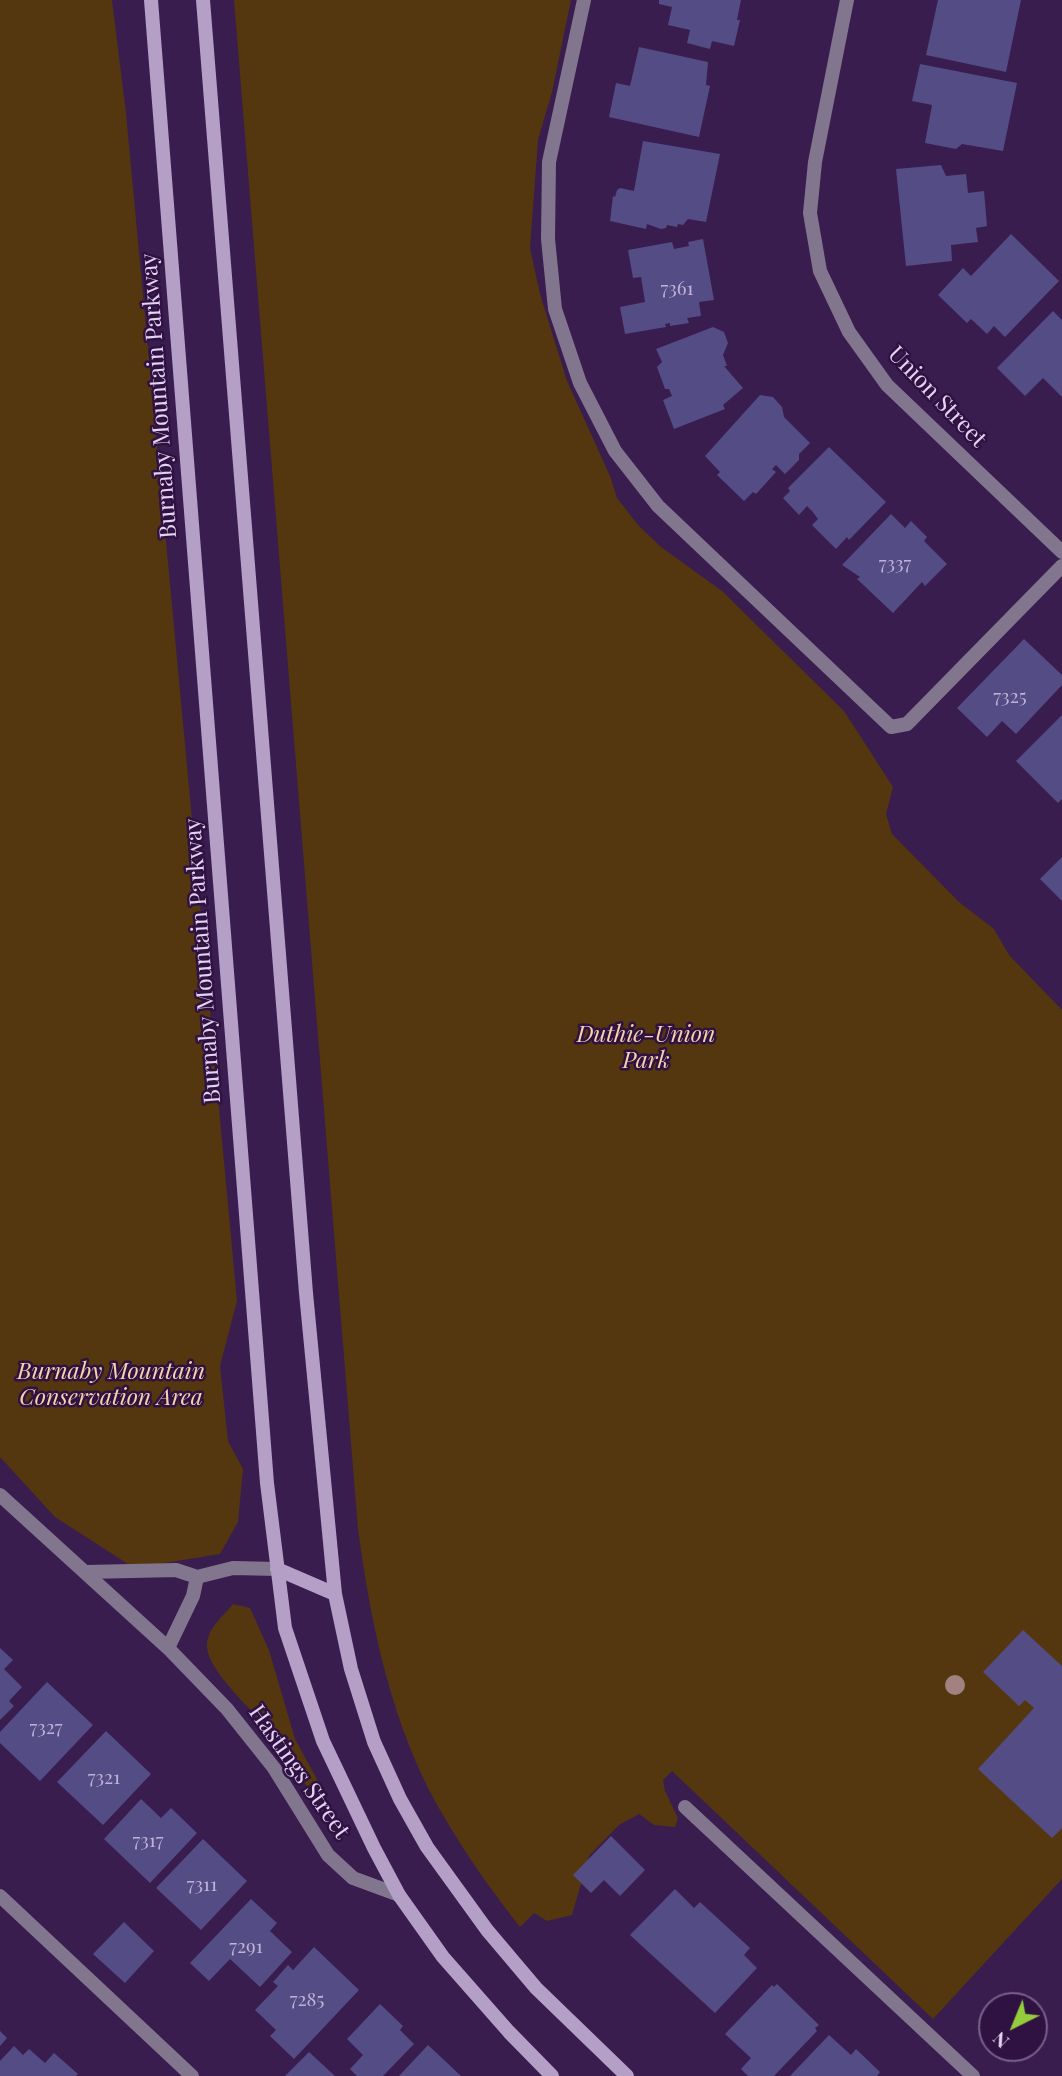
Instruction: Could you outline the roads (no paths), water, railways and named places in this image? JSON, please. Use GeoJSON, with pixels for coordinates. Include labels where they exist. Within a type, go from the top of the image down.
{"type":"FeatureCollection","features":[{"type":"Feature","properties":{"kind":"main road","name":"Burnaby Mountain Parkway"},"geometry":{"type":"LineString","coordinates":[[150,0],[267,1482],[277,1569],[285,1628],[323,1741],[399,1895]]}},
{"type":"Feature","properties":{"kind":"main road"},"geometry":{"type":"LineString","coordinates":[[203,0],[306,1293],[335,1594],[351,1669],[374,1742],[400,1799],[427,1847],[487,1930],[536,1988],[626,2076]]}},
{"type":"Feature","properties":{"kind":"main road"},"geometry":{"type":"LineString","coordinates":[[277,1569],[335,1594]]}},
{"type":"Feature","properties":{"kind":"main road"},"geometry":{"type":"LineString","coordinates":[[399,1895],[443,1957],[552,2076]]}},
{"type":"Feature","properties":{"kind":"street"},"geometry":{"type":"LineString","coordinates":[[584,0],[549,162],[548,239],[555,309],[580,383],[615,451],[658,506],[891,727],[907,724],[1062,566]]}},
{"type":"Feature","properties":{"kind":"street","name":"Union Street"},"geometry":{"type":"LineString","coordinates":[[847,0],[815,162],[810,213],[820,271],[849,332],[887,385],[1062,552]]}},
{"type":"Feature","properties":{"kind":"street","name":"Hastings Street"},"geometry":{"type":"LineString","coordinates":[[2,1499],[87,1572],[168,1648],[227,1709],[274,1768],[327,1855],[353,1878],[399,1895]]}},
{"type":"Feature","properties":{"kind":"street"},"geometry":{"type":"LineString","coordinates":[[87,1572],[176,1570],[197,1577],[233,1568],[277,1569]]}},
{"type":"Feature","properties":{"kind":"street"},"geometry":{"type":"LineString","coordinates":[[168,1648],[193,1596],[197,1577]]}},
{"type":"Feature","properties":{"kind":"street"},"geometry":{"type":"LineString","coordinates":[[685,1807],[973,2076]]}},
{"type":"Feature","properties":{"kind":"street"},"geometry":{"type":"LineString","coordinates":[[0,1896],[192,2076]]}},
{"type":"Feature","properties":{"kind":"park label","name":"Duthie-Union Park"},"geometry":{"type":"Point","coordinates":[646,1048]}},
{"type":"Feature","properties":{"kind":"park label","name":"Burnaby Mountain Conservation Area"},"geometry":{"type":"Point","coordinates":[111,1385]}}]}
